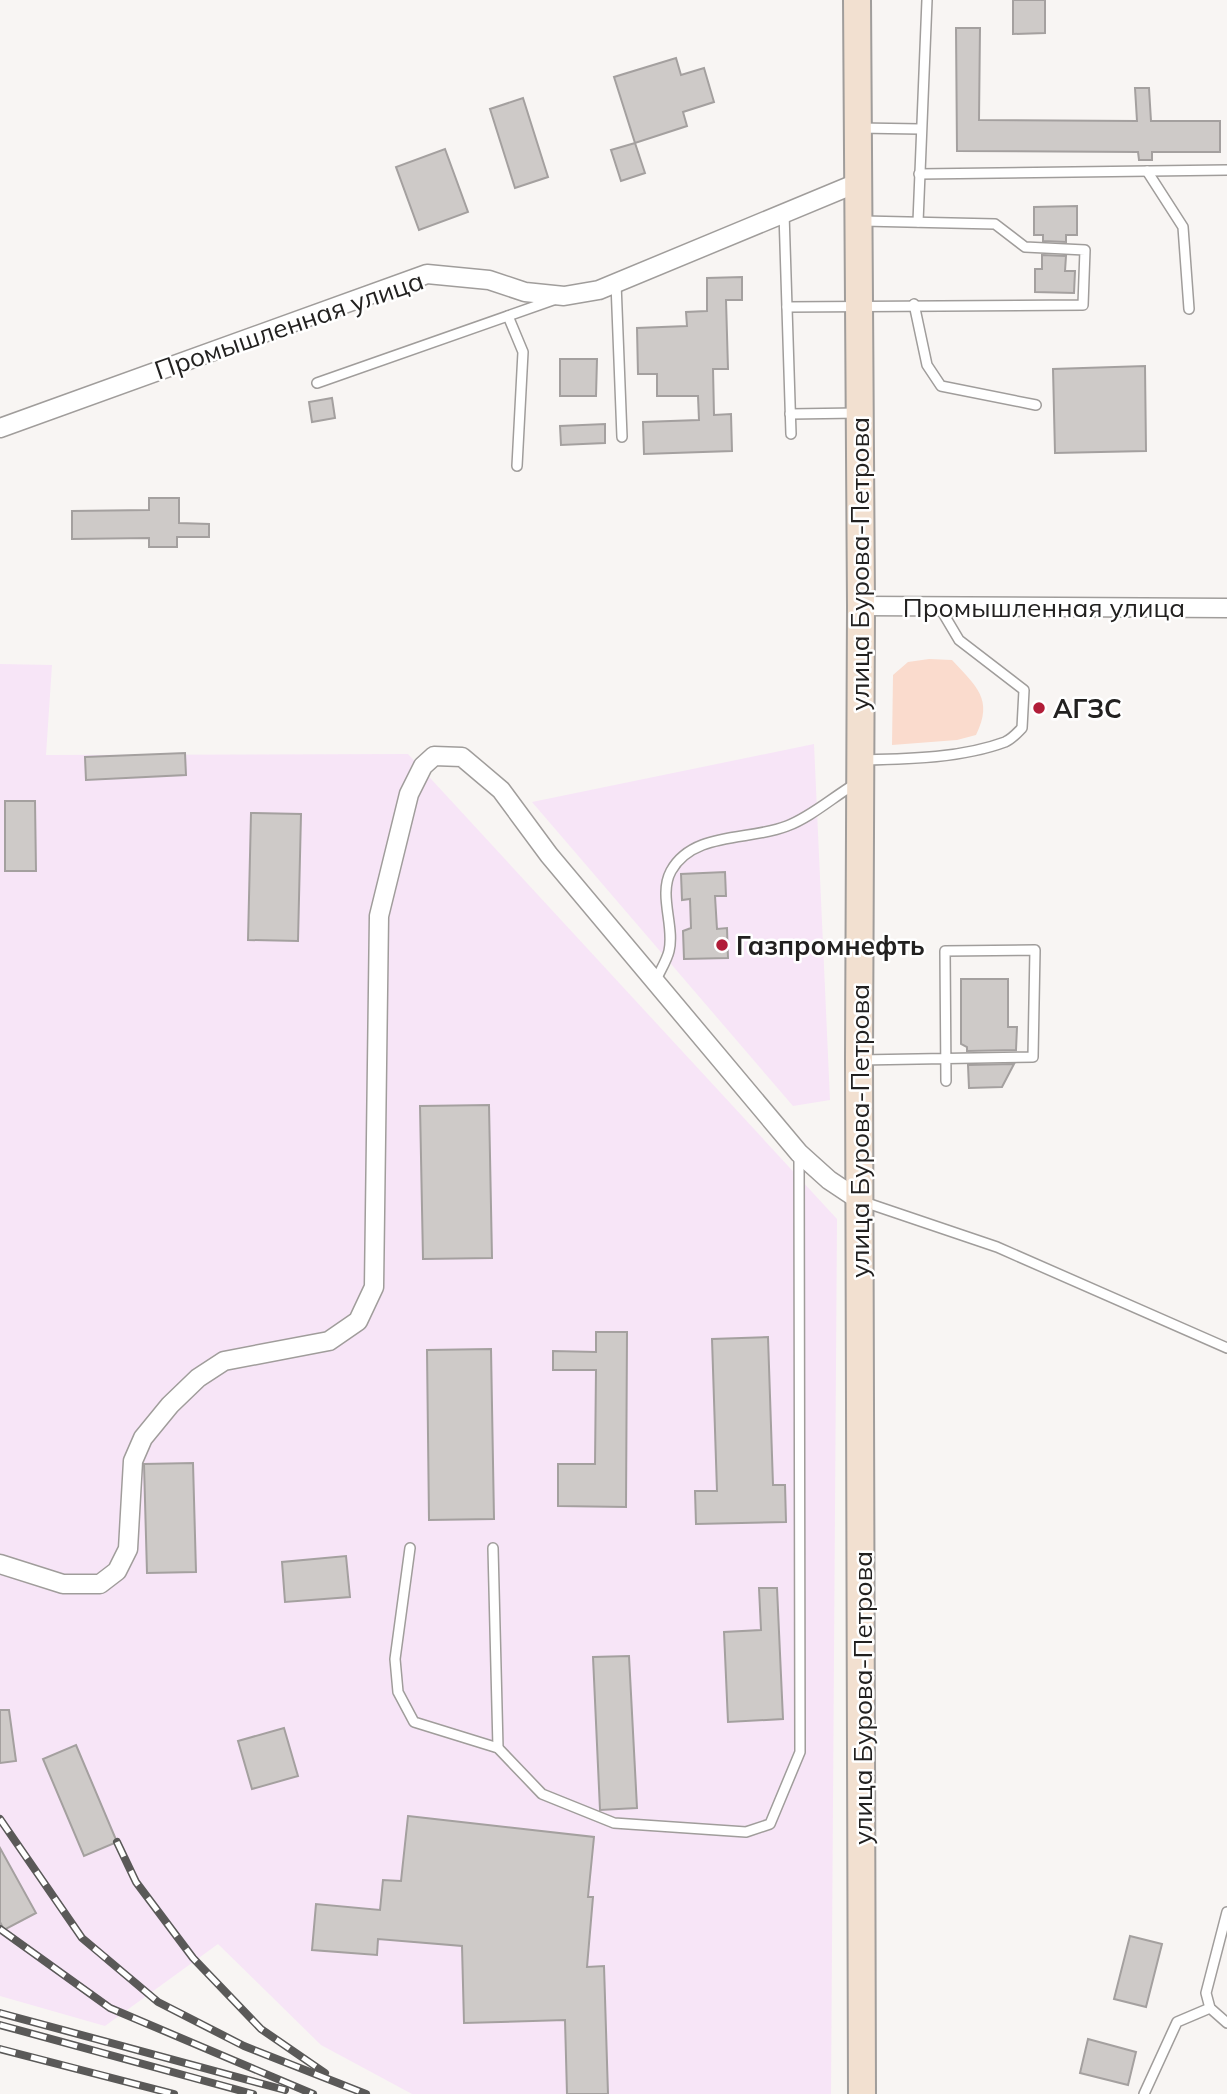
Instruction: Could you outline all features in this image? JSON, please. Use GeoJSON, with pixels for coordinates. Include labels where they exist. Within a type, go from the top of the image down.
{"type":"FeatureCollection","features":[{"type":"Feature","properties":{"kind":"main road","name":"улица Бурова-Петрова"},"geometry":{"type":"LineString","coordinates":[[856,0],[861,606],[859,1228],[862,2094]]}},
{"type":"Feature","properties":{"kind":"street","name":"Промышленная улица"},"geometry":{"type":"LineString","coordinates":[[0,428],[427,274],[489,280],[526,292],[564,296],[599,290],[857,183]]}},
{"type":"Feature","properties":{"kind":"street","name":"Промышленная улица"},"geometry":{"type":"LineString","coordinates":[[861,606],[1227,608]]}},
{"type":"Feature","properties":{"kind":"street"},"geometry":{"type":"LineString","coordinates":[[0,1564],[63,1584],[100,1584],[117,1572],[128,1549],[133,1461],[144,1437],[170,1405],[198,1378],[224,1361],[328,1341],[358,1321],[374,1287],[379,916],[409,794],[423,766],[434,756],[462,758],[501,790],[548,855],[799,1153],[829,1180],[859,1200]]}},
{"type":"Feature","properties":{"kind":"lane"},"geometry":{"type":"LineString","coordinates":[[918,222],[927,0]]}},
{"type":"Feature","properties":{"kind":"lane"},"geometry":{"type":"LineString","coordinates":[[857,128],[920,129]]}},
{"type":"Feature","properties":{"kind":"lane"},"geometry":{"type":"LineString","coordinates":[[919,174],[1227,170]]}},
{"type":"Feature","properties":{"kind":"lane"},"geometry":{"type":"LineString","coordinates":[[1147,171],[1183,227],[1189,309]]}},
{"type":"Feature","properties":{"kind":"lane"},"geometry":{"type":"LineString","coordinates":[[784,213],[791,434]]}},
{"type":"Feature","properties":{"kind":"lane"},"geometry":{"type":"LineString","coordinates":[[787,307],[858,304],[1083,305],[1085,250],[1025,247],[995,224],[858,221]]}},
{"type":"Feature","properties":{"kind":"lane"},"geometry":{"type":"LineString","coordinates":[[616,283],[622,438]]}},
{"type":"Feature","properties":{"kind":"lane"},"geometry":{"type":"LineString","coordinates":[[317,383],[564,296]]}},
{"type":"Feature","properties":{"kind":"lane"},"geometry":{"type":"LineString","coordinates":[[914,304],[928,365],[941,386],[1036,405]]}},
{"type":"Feature","properties":{"kind":"lane"},"geometry":{"type":"LineString","coordinates":[[508,316],[523,352],[516,466]]}},
{"type":"Feature","properties":{"kind":"lane"},"geometry":{"type":"LineString","coordinates":[[790,414],[859,413]]}},
{"type":"Feature","properties":{"kind":"lane"},"geometry":{"type":"LineString","coordinates":[[656,980],[670,950],[667,919],[670,873],[683,855],[713,841],[767,833],[790,825],[859,771],[1008,741],[1022,727],[1024,690],[1011,677],[959,640],[940,608]]}},
{"type":"Feature","properties":{"kind":"lane"},"geometry":{"type":"LineString","coordinates":[[859,1060],[946,1058],[1033,1057],[1035,950],[944,951],[946,1058],[946,1081]]}},
{"type":"Feature","properties":{"kind":"lane"},"geometry":{"type":"LineString","coordinates":[[410,1548],[395,1659],[398,1692],[414,1722],[498,1748],[542,1794],[614,1823],[746,1832],[770,1824],[800,1752],[799,1153]]}},
{"type":"Feature","properties":{"kind":"lane"},"geometry":{"type":"LineString","coordinates":[[859,1200],[997,1247],[1227,1348]]}},
{"type":"Feature","properties":{"kind":"lane"},"geometry":{"type":"LineString","coordinates":[[493,1548],[498,1748]]}},
{"type":"Feature","properties":{"kind":"lane"},"geometry":{"type":"LineString","coordinates":[[1227,1912],[1206,1993],[1210,2008],[1227,2023]]}},
{"type":"Feature","properties":{"kind":"lane"},"geometry":{"type":"LineString","coordinates":[[1144,2094],[1177,2022],[1210,2008]]}},
{"type":"Feature","properties":{"kind":"shaded area"},"geometry":{"type":"Polygon","coordinates":[[[952,660],[980,694],[983,712],[976,735],[957,740],[892,745],[893,675],[908,662],[952,660]]]}},
{"type":"Feature","properties":{"kind":"shaded area"},"geometry":{"type":"Polygon","coordinates":[[[0,664],[52,665],[46,755],[408,754],[837,1219],[831,2094],[412,2094],[321,2045],[218,1944],[105,2026],[0,1996],[0,664]]]}},
{"type":"Feature","properties":{"kind":"shaded area"},"geometry":{"type":"Polygon","coordinates":[[[814,744],[830,1100],[793,1106],[532,802],[814,744]]]}},
{"type":"Feature","properties":{"kind":"building"},"geometry":{"type":"Polygon","coordinates":[[[1013,0],[1045,0],[1045,33],[1013,34],[1013,0]]]}},
{"type":"Feature","properties":{"kind":"building"},"geometry":{"type":"Polygon","coordinates":[[[956,28],[980,28],[979,120],[1137,121],[1135,88],[1149,88],[1151,121],[1220,121],[1220,152],[1152,152],[1152,160],[1139,160],[1138,152],[957,151],[956,28]]]}},
{"type":"Feature","properties":{"kind":"building"},"geometry":{"type":"Polygon","coordinates":[[[676,58],[681,75],[704,68],[714,102],[683,112],[687,126],[635,143],[614,77],[676,58]]]}},
{"type":"Feature","properties":{"kind":"building"},"geometry":{"type":"Polygon","coordinates":[[[523,98],[548,177],[515,188],[490,109],[523,98]]]}},
{"type":"Feature","properties":{"kind":"building"},"geometry":{"type":"Polygon","coordinates":[[[635,143],[645,173],[621,181],[611,150],[635,143]]]}},
{"type":"Feature","properties":{"kind":"building"},"geometry":{"type":"Polygon","coordinates":[[[445,149],[468,212],[419,230],[396,167],[445,149]]]}},
{"type":"Feature","properties":{"kind":"building"},"geometry":{"type":"Polygon","coordinates":[[[1077,206],[1077,235],[1066,235],[1066,242],[1043,241],[1043,235],[1034,235],[1034,207],[1077,206]]]}},
{"type":"Feature","properties":{"kind":"building"},"geometry":{"type":"Polygon","coordinates":[[[1042,255],[1066,256],[1065,271],[1075,271],[1074,293],[1035,292],[1035,269],[1042,269],[1042,255]]]}},
{"type":"Feature","properties":{"kind":"building"},"geometry":{"type":"Polygon","coordinates":[[[742,277],[742,300],[726,300],[728,369],[713,369],[714,415],[731,414],[732,451],[644,454],[643,422],[699,420],[698,396],[657,396],[657,374],[638,374],[637,328],[687,326],[686,312],[707,311],[707,278],[742,277]]]}},
{"type":"Feature","properties":{"kind":"building"},"geometry":{"type":"Polygon","coordinates":[[[560,359],[597,359],[596,396],[560,396],[560,359]]]}},
{"type":"Feature","properties":{"kind":"building"},"geometry":{"type":"Polygon","coordinates":[[[1145,366],[1146,451],[1055,453],[1053,369],[1145,366]]]}},
{"type":"Feature","properties":{"kind":"building"},"geometry":{"type":"Polygon","coordinates":[[[332,398],[335,418],[312,422],[309,402],[332,398]]]}},
{"type":"Feature","properties":{"kind":"building"},"geometry":{"type":"Polygon","coordinates":[[[605,424],[605,443],[561,445],[560,426],[605,424]]]}},
{"type":"Feature","properties":{"kind":"building"},"geometry":{"type":"Polygon","coordinates":[[[149,498],[179,498],[179,523],[209,524],[209,537],[177,537],[177,547],[149,547],[149,538],[72,539],[72,511],[149,510],[149,498]]]}},
{"type":"Feature","properties":{"kind":"building"},"geometry":{"type":"Polygon","coordinates":[[[185,753],[186,775],[86,780],[85,757],[185,753]]]}},
{"type":"Feature","properties":{"kind":"building"},"geometry":{"type":"Polygon","coordinates":[[[5,801],[35,801],[36,871],[5,871],[5,801]]]}},
{"type":"Feature","properties":{"kind":"building"},"geometry":{"type":"Polygon","coordinates":[[[251,813],[301,814],[298,941],[248,940],[251,813]]]}},
{"type":"Feature","properties":{"kind":"building"},"geometry":{"type":"Polygon","coordinates":[[[725,872],[726,896],[715,896],[717,929],[727,928],[728,958],[684,959],[683,931],[691,928],[690,899],[682,900],[681,874],[725,872]]]}},
{"type":"Feature","properties":{"kind":"building"},"geometry":{"type":"Polygon","coordinates":[[[961,979],[1008,979],[1008,1027],[1017,1027],[1016,1050],[967,1051],[967,1047],[961,1044],[961,979]]]}},
{"type":"Feature","properties":{"kind":"building"},"geometry":{"type":"Polygon","coordinates":[[[1014,1064],[1002,1087],[969,1088],[968,1065],[1014,1064]]]}},
{"type":"Feature","properties":{"kind":"building"},"geometry":{"type":"Polygon","coordinates":[[[489,1105],[492,1258],[423,1259],[420,1106],[489,1105]]]}},
{"type":"Feature","properties":{"kind":"building"},"geometry":{"type":"Polygon","coordinates":[[[596,1332],[627,1332],[626,1507],[558,1506],[558,1464],[595,1464],[596,1370],[553,1370],[553,1351],[596,1352],[596,1332]]]}},
{"type":"Feature","properties":{"kind":"building"},"geometry":{"type":"Polygon","coordinates":[[[768,1337],[773,1485],[785,1485],[786,1522],[696,1524],[695,1491],[717,1491],[712,1339],[768,1337]]]}},
{"type":"Feature","properties":{"kind":"building"},"geometry":{"type":"Polygon","coordinates":[[[491,1349],[494,1519],[429,1520],[427,1350],[491,1349]]]}},
{"type":"Feature","properties":{"kind":"building"},"geometry":{"type":"Polygon","coordinates":[[[193,1463],[196,1572],[147,1573],[144,1464],[193,1463]]]}},
{"type":"Feature","properties":{"kind":"building"},"geometry":{"type":"Polygon","coordinates":[[[346,1556],[350,1597],[285,1602],[282,1562],[346,1556]]]}},
{"type":"Feature","properties":{"kind":"building"},"geometry":{"type":"Polygon","coordinates":[[[759,1588],[777,1588],[783,1719],[728,1722],[724,1632],[761,1630],[759,1588]]]}},
{"type":"Feature","properties":{"kind":"building"},"geometry":{"type":"Polygon","coordinates":[[[629,1656],[637,1808],[600,1810],[593,1657],[629,1656]]]}},
{"type":"Feature","properties":{"kind":"building"},"geometry":{"type":"Polygon","coordinates":[[[0,1710],[9,1710],[16,1761],[0,1763],[0,1710]]]}},
{"type":"Feature","properties":{"kind":"building"},"geometry":{"type":"Polygon","coordinates":[[[284,1728],[298,1776],[252,1789],[238,1741],[284,1728]]]}},
{"type":"Feature","properties":{"kind":"building"},"geometry":{"type":"Polygon","coordinates":[[[76,1745],[117,1842],[84,1856],[43,1759],[76,1745]]]}},
{"type":"Feature","properties":{"kind":"building"},"geometry":{"type":"Polygon","coordinates":[[[408,1816],[594,1837],[588,1897],[593,1897],[587,1967],[604,1966],[608,2094],[567,2094],[565,2020],[464,2023],[462,1946],[378,1939],[377,1955],[312,1950],[316,1904],[380,1910],[383,1880],[401,1881],[408,1816]]]}},
{"type":"Feature","properties":{"kind":"building"},"geometry":{"type":"Polygon","coordinates":[[[0,1848],[36,1913],[4,1930],[0,1922],[0,1848]]]}},
{"type":"Feature","properties":{"kind":"building"},"geometry":{"type":"Polygon","coordinates":[[[1130,1936],[1162,1944],[1146,2007],[1114,1999],[1130,1936]]]}},
{"type":"Feature","properties":{"kind":"building"},"geometry":{"type":"Polygon","coordinates":[[[1088,2039],[1136,2052],[1128,2085],[1080,2073],[1088,2039]]]}},
{"type":"Feature","properties":{"kind":"railway"},"geometry":{"type":"LineString","coordinates":[[0,1819],[82,1938],[158,2002],[244,2046],[366,2094]]}},
{"type":"Feature","properties":{"kind":"railway"},"geometry":{"type":"LineString","coordinates":[[117,1842],[136,1882],[193,1958],[261,2029],[325,2073]]}},
{"type":"Feature","properties":{"kind":"railway"},"geometry":{"type":"LineString","coordinates":[[0,1929],[110,2008],[313,2094]]}},
{"type":"Feature","properties":{"kind":"railway"},"geometry":{"type":"LineString","coordinates":[[0,2013],[285,2090]]}},
{"type":"Feature","properties":{"kind":"railway"},"geometry":{"type":"LineString","coordinates":[[0,2025],[253,2094]]}},
{"type":"Feature","properties":{"kind":"railway"},"geometry":{"type":"LineString","coordinates":[[0,2049],[174,2094]]}},
{"type":"Feature","properties":{"kind":"place","name":"АГЗС"},"geometry":{"type":"Point","coordinates":[1039,708]}},
{"type":"Feature","properties":{"kind":"place","name":"Газпромнефть"},"geometry":{"type":"Point","coordinates":[722,945]}}]}
